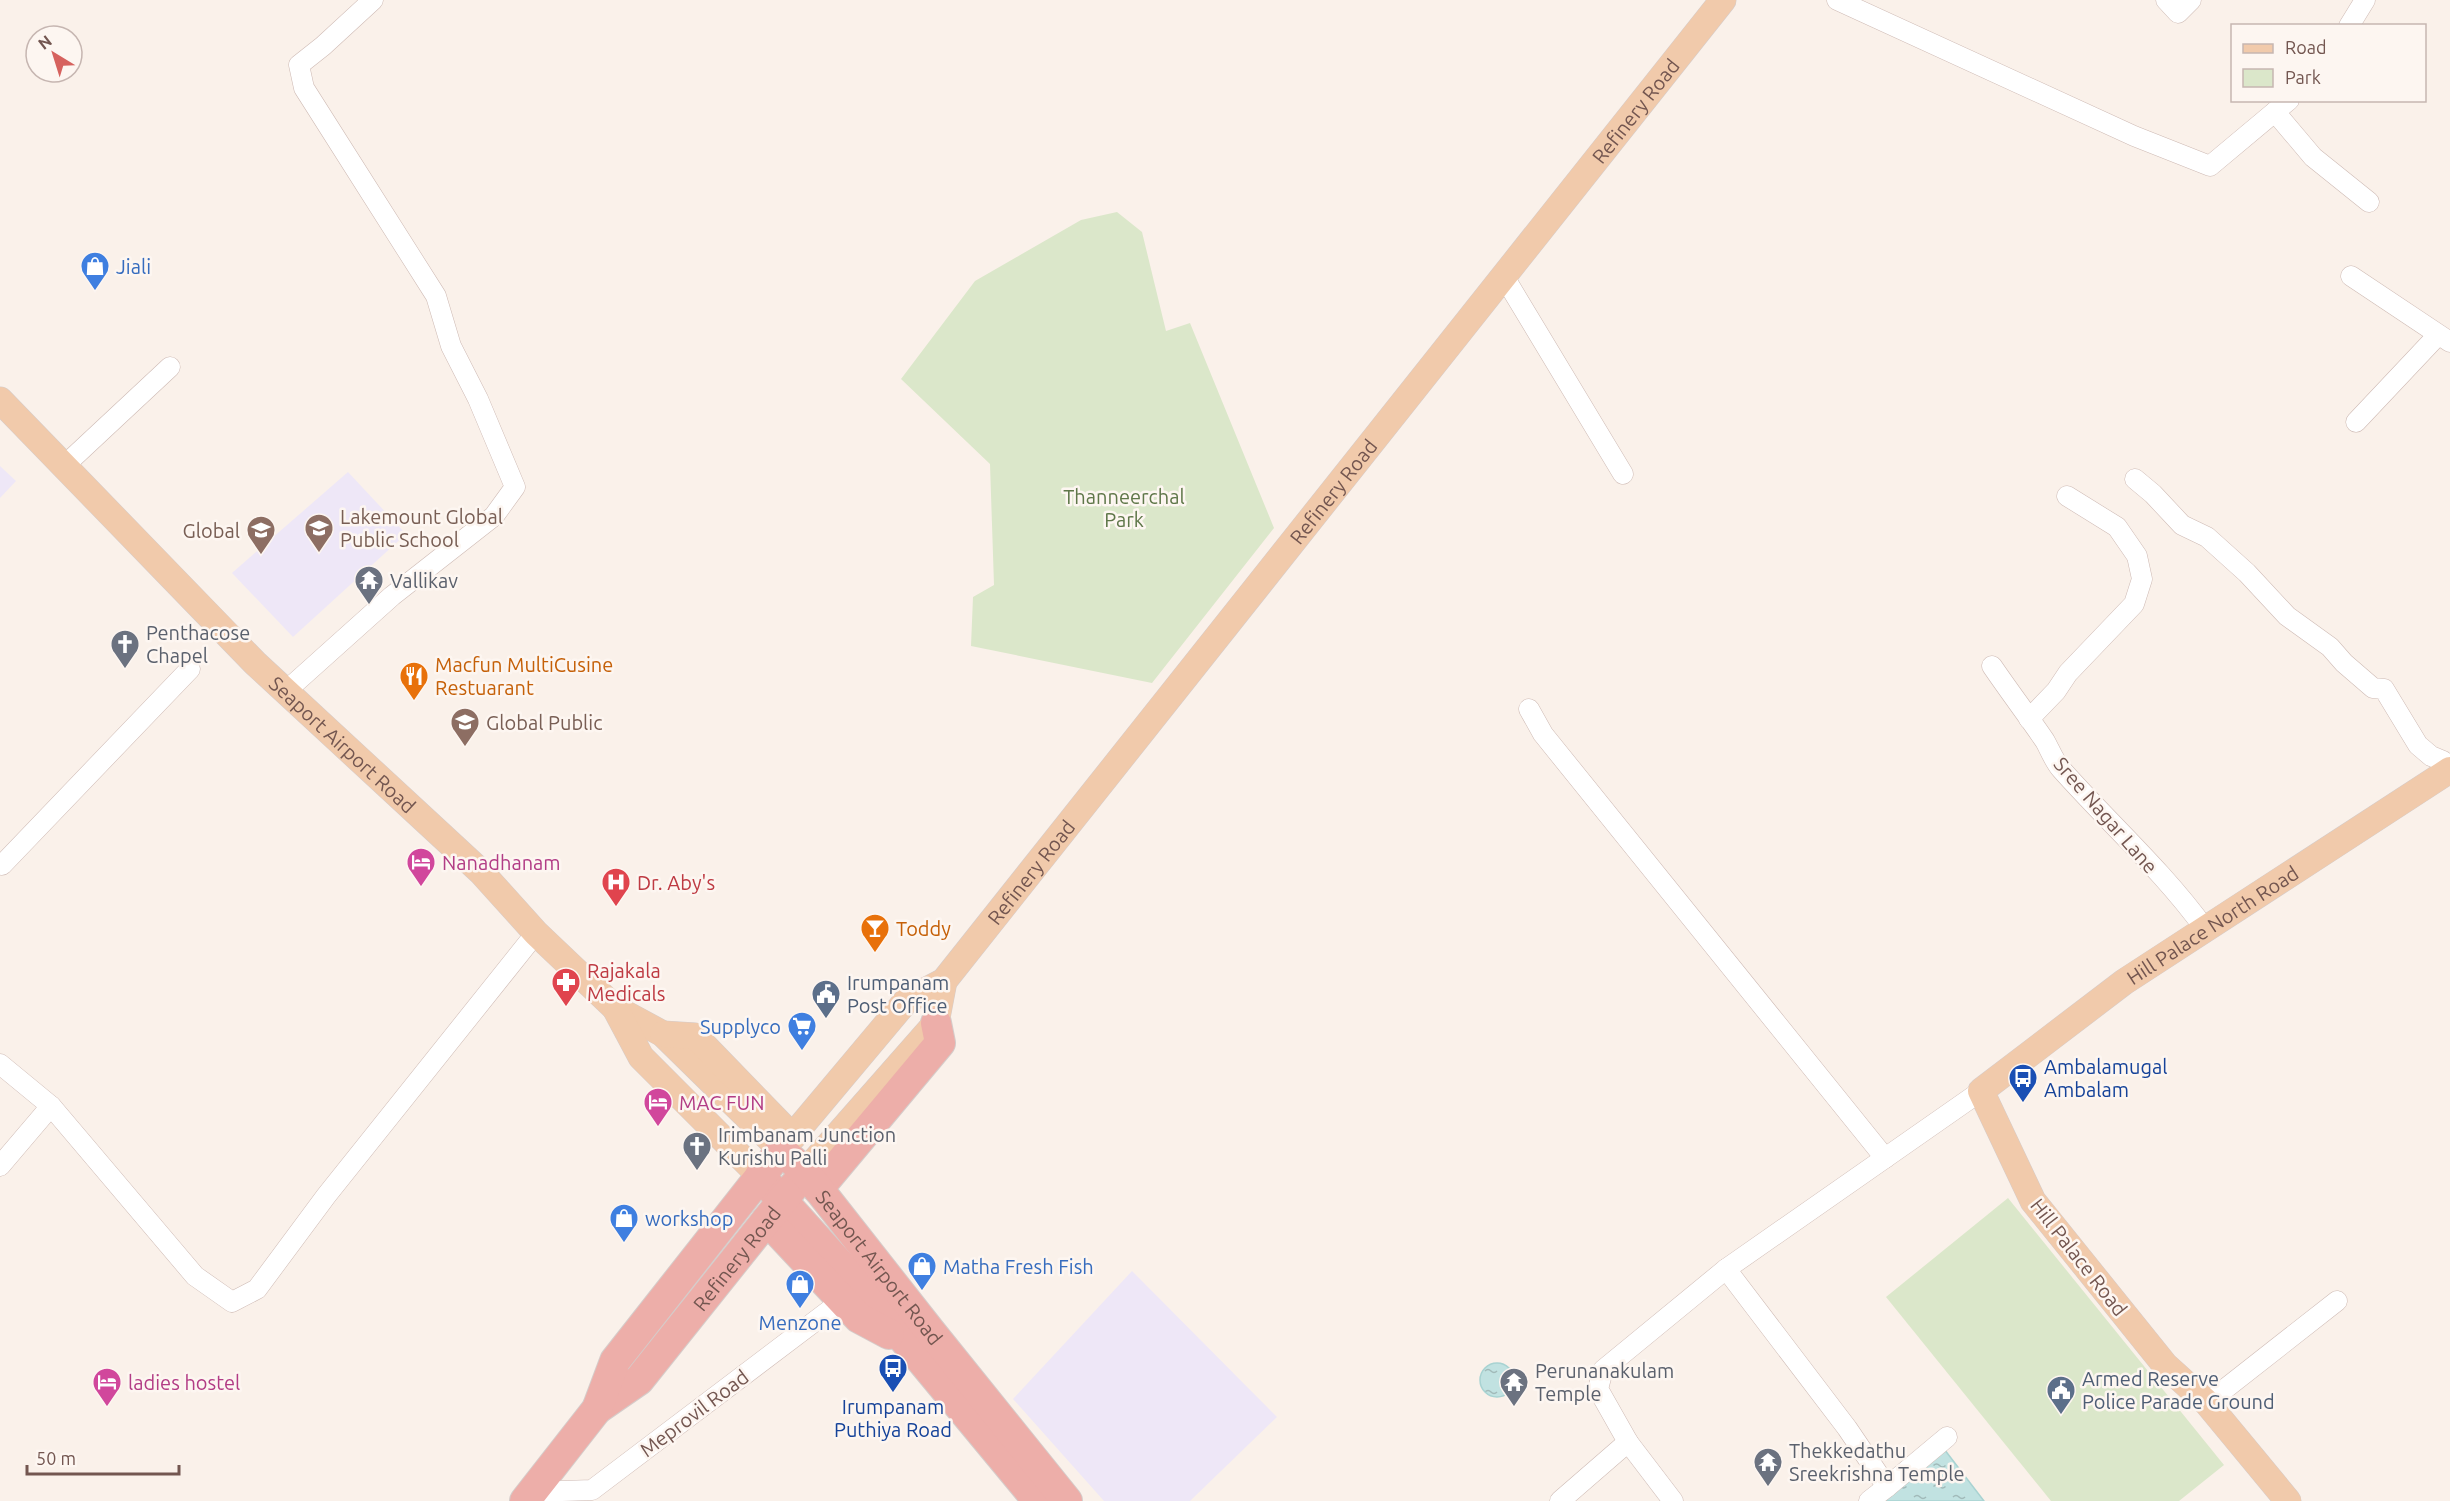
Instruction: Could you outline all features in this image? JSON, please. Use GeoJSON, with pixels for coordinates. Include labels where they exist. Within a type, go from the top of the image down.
{"type":"FeatureCollection","features":[{"type":"Feature","properties":{"kind":"highway","name":"Refinery Road"},"geometry":{"type":"LineString","coordinates":[[597,1409],[639,1380],[774,1210],[812,1181],[940,1043],[936,1023]]}},
{"type":"Feature","properties":{"kind":"highway","name":"Refinery Road"},"geometry":{"type":"LineString","coordinates":[[529,1497],[597,1409],[615,1362],[753,1169],[787,1143]]}},
{"type":"Feature","properties":{"kind":"highway","name":"Seaport Airport Road"},"geometry":{"type":"LineString","coordinates":[[787,1143],[812,1181],[1067,1501]]}},
{"type":"Feature","properties":{"kind":"highway","name":"Seaport Airport Road"},"geometry":{"type":"LineString","coordinates":[[753,1169],[774,1210],[864,1291],[1038,1501]]}},
{"type":"Feature","properties":{"kind":"highway"},"geometry":{"type":"LineString","coordinates":[[774,1210],[843,1300],[859,1317],[910,1346]]}},
{"type":"Feature","properties":{"kind":"main road","name":"Refinery Road"},"geometry":{"type":"LineString","coordinates":[[787,1143],[906,1001],[944,981],[1722,0]]}},
{"type":"Feature","properties":{"kind":"main road","name":"Seaport Airport Road"},"geometry":{"type":"LineString","coordinates":[[0,400],[255,663],[481,872],[536,933],[615,1008],[663,1034],[787,1143]]}},
{"type":"Feature","properties":{"kind":"main road","name":"Hill Palace North Road"},"geometry":{"type":"LineString","coordinates":[[1981,1090],[2124,982],[2450,769]]}},
{"type":"Feature","properties":{"kind":"main road","name":"Refinery Road"},"geometry":{"type":"LineString","coordinates":[[936,1023],[944,981]]}},
{"type":"Feature","properties":{"kind":"main road","name":"Seaport Airport Road"},"geometry":{"type":"LineString","coordinates":[[615,1008],[640,1057],[753,1169]]}},
{"type":"Feature","properties":{"kind":"main road","name":"Hill Palace Road"},"geometry":{"type":"LineString","coordinates":[[1981,1090],[2033,1201],[2165,1365],[2207,1403],[2288,1501]]}},
{"type":"Feature","properties":{"kind":"street"},"geometry":{"type":"LineString","coordinates":[[286,691],[392,596],[494,516],[515,487],[478,399],[452,346],[436,296],[304,88],[299,65],[373,0]]}},
{"type":"Feature","properties":{"kind":"street"},"geometry":{"type":"LineString","coordinates":[[1838,0],[2134,136],[2210,166],[2282,106],[2313,157],[2369,202]]}},
{"type":"Feature","properties":{"kind":"street"},"geometry":{"type":"LineString","coordinates":[[2166,0],[2178,13],[2191,0]]}},
{"type":"Feature","properties":{"kind":"street"},"geometry":{"type":"LineString","coordinates":[[2350,24],[2364,0]]}},
{"type":"Feature","properties":{"kind":"street"},"geometry":{"type":"LineString","coordinates":[[1503,275],[1623,474]]}},
{"type":"Feature","properties":{"kind":"street"},"geometry":{"type":"LineString","coordinates":[[2351,276],[2444,338],[2356,422]]}},
{"type":"Feature","properties":{"kind":"street"},"geometry":{"type":"LineString","coordinates":[[64,466],[170,367]]}},
{"type":"Feature","properties":{"kind":"street"},"geometry":{"type":"LineString","coordinates":[[2135,478],[2154,494],[2182,525],[2207,537],[2247,573],[2286,616],[2330,647],[2344,663],[2373,688],[2384,689],[2418,745],[2431,756],[2443,761],[2450,769]]}},
{"type":"Feature","properties":{"kind":"street"},"geometry":{"type":"LineString","coordinates":[[2029,719],[2056,691],[2068,673],[2134,604],[2142,579],[2137,556],[2117,527],[2067,496]]}},
{"type":"Feature","properties":{"kind":"street","name":"Sree Nagar Lane"},"geometry":{"type":"LineString","coordinates":[[1992,666],[2059,767],[2137,849],[2162,879],[2181,896],[2205,929]]}},
{"type":"Feature","properties":{"kind":"street"},"geometry":{"type":"LineString","coordinates":[[0,863],[2,865],[190,669]]}},
{"type":"Feature","properties":{"kind":"street"},"geometry":{"type":"LineString","coordinates":[[1529,709],[1543,734],[1885,1158]]}},
{"type":"Feature","properties":{"kind":"street"},"geometry":{"type":"LineString","coordinates":[[0,1064],[51,1106],[195,1276],[232,1302],[257,1289],[326,1196],[536,933]]}},
{"type":"Feature","properties":{"kind":"street"},"geometry":{"type":"LineString","coordinates":[[1673,1501],[1628,1442],[1598,1389],[1603,1370],[1726,1269],[1981,1090]]}},
{"type":"Feature","properties":{"kind":"street"},"geometry":{"type":"LineString","coordinates":[[0,1166],[51,1106]]}},
{"type":"Feature","properties":{"kind":"street"},"geometry":{"type":"LineString","coordinates":[[1726,1269],[1847,1428],[1887,1487]]}},
{"type":"Feature","properties":{"kind":"street","name":"Meprovil Road"},"geometry":{"type":"LineString","coordinates":[[529,1497],[592,1490],[843,1300]]}},
{"type":"Feature","properties":{"kind":"street"},"geometry":{"type":"LineString","coordinates":[[2207,1403],[2337,1301]]}},
{"type":"Feature","properties":{"kind":"street"},"geometry":{"type":"LineString","coordinates":[[1869,1501],[1947,1437]]}},
{"type":"Feature","properties":{"kind":"street"},"geometry":{"type":"LineString","coordinates":[[1560,1501],[1628,1442]]}},
{"type":"Feature","properties":{"kind":"shaded area"},"geometry":{"type":"Polygon","coordinates":[[[0,466],[16,481],[0,498],[0,466]]]}},
{"type":"Feature","properties":{"kind":"shaded area","name":"Lakemount Global Public School"},"geometry":{"type":"Polygon","coordinates":[[[348,472],[406,534],[293,637],[232,573],[348,472]]]}},
{"type":"Feature","properties":{"kind":"shaded area"},"geometry":{"type":"Polygon","coordinates":[[[1132,1271],[1277,1417],[1190,1501],[1104,1501],[1013,1399],[1132,1271]]]}},
{"type":"Feature","properties":{"kind":"green space","name":"Thanneerchal Park"},"geometry":{"type":"Polygon","coordinates":[[[1117,212],[1142,232],[1166,331],[1190,323],[1274,528],[1152,683],[971,646],[973,597],[994,585],[990,464],[901,379],[975,281],[1081,220],[1117,212]]]}},
{"type":"Feature","properties":{"kind":"green space"},"geometry":{"type":"Polygon","coordinates":[[[2008,1198],[2224,1465],[2179,1501],[2051,1501],[1886,1297],[2008,1198]]]}},
{"type":"Feature","properties":{"kind":"water"},"geometry":{"type":"Polygon","coordinates":[[[1497,1363],[1509,1368],[1514,1380],[1509,1392],[1497,1397],[1485,1392],[1480,1380],[1485,1368],[1497,1363]]]}},
{"type":"Feature","properties":{"kind":"water"},"geometry":{"type":"Polygon","coordinates":[[[1941,1445],[1984,1501],[1877,1501],[1941,1445]]]}},
{"type":"Feature","properties":{"kind":"place","name":"Jiali"},"geometry":{"type":"Point","coordinates":[95,292]}},
{"type":"Feature","properties":{"kind":"place","name":"Lakemount Global Public School"},"geometry":{"type":"Point","coordinates":[319,554]}},
{"type":"Feature","properties":{"kind":"place","name":"Global"},"geometry":{"type":"Point","coordinates":[261,556]}},
{"type":"Feature","properties":{"kind":"place","name":"Vallikav"},"geometry":{"type":"Point","coordinates":[369,606]}},
{"type":"Feature","properties":{"kind":"place","name":"Penthacose Chapel"},"geometry":{"type":"Point","coordinates":[125,670]}},
{"type":"Feature","properties":{"kind":"place","name":"Macfun MultiCusine Restuarant"},"geometry":{"type":"Point","coordinates":[414,702]}},
{"type":"Feature","properties":{"kind":"place","name":"Global Public"},"geometry":{"type":"Point","coordinates":[465,748]}},
{"type":"Feature","properties":{"kind":"place","name":"Nanadhanam"},"geometry":{"type":"Point","coordinates":[421,888]}},
{"type":"Feature","properties":{"kind":"place","name":"Dr. Aby's"},"geometry":{"type":"Point","coordinates":[616,908]}},
{"type":"Feature","properties":{"kind":"place","name":"Toddy"},"geometry":{"type":"Point","coordinates":[875,954]}},
{"type":"Feature","properties":{"kind":"place","name":"Rajakala Medicals"},"geometry":{"type":"Point","coordinates":[566,1008]}},
{"type":"Feature","properties":{"kind":"place","name":"Irumpanam Post Office"},"geometry":{"type":"Point","coordinates":[826,1020]}},
{"type":"Feature","properties":{"kind":"place","name":"Supplyco"},"geometry":{"type":"Point","coordinates":[802,1052]}},
{"type":"Feature","properties":{"kind":"place","name":"Ambalamugal Ambalam"},"geometry":{"type":"Point","coordinates":[2023,1104]}},
{"type":"Feature","properties":{"kind":"place","name":"MAC FUN"},"geometry":{"type":"Point","coordinates":[658,1128]}},
{"type":"Feature","properties":{"kind":"place","name":"Irimbanam Junction Kurishu Palli"},"geometry":{"type":"Point","coordinates":[697,1172]}},
{"type":"Feature","properties":{"kind":"place","name":"workshop"},"geometry":{"type":"Point","coordinates":[624,1244]}},
{"type":"Feature","properties":{"kind":"place","name":"Matha Fresh Fish"},"geometry":{"type":"Point","coordinates":[922,1292]}},
{"type":"Feature","properties":{"kind":"place","name":"Menzone"},"geometry":{"type":"Point","coordinates":[800,1310]}},
{"type":"Feature","properties":{"kind":"place","name":"Irumpanam Puthiya Road"},"geometry":{"type":"Point","coordinates":[893,1394]}},
{"type":"Feature","properties":{"kind":"place","name":"ladies hostel"},"geometry":{"type":"Point","coordinates":[107,1408]}},
{"type":"Feature","properties":{"kind":"place","name":"Perunanakulam Temple"},"geometry":{"type":"Point","coordinates":[1514,1408]}},
{"type":"Feature","properties":{"kind":"place","name":"Armed Reserve Police Parade Ground"},"geometry":{"type":"Point","coordinates":[2061,1416]}},
{"type":"Feature","properties":{"kind":"place","name":"Thekkedathu Sreekrishna Temple"},"geometry":{"type":"Point","coordinates":[1768,1488]}}]}
